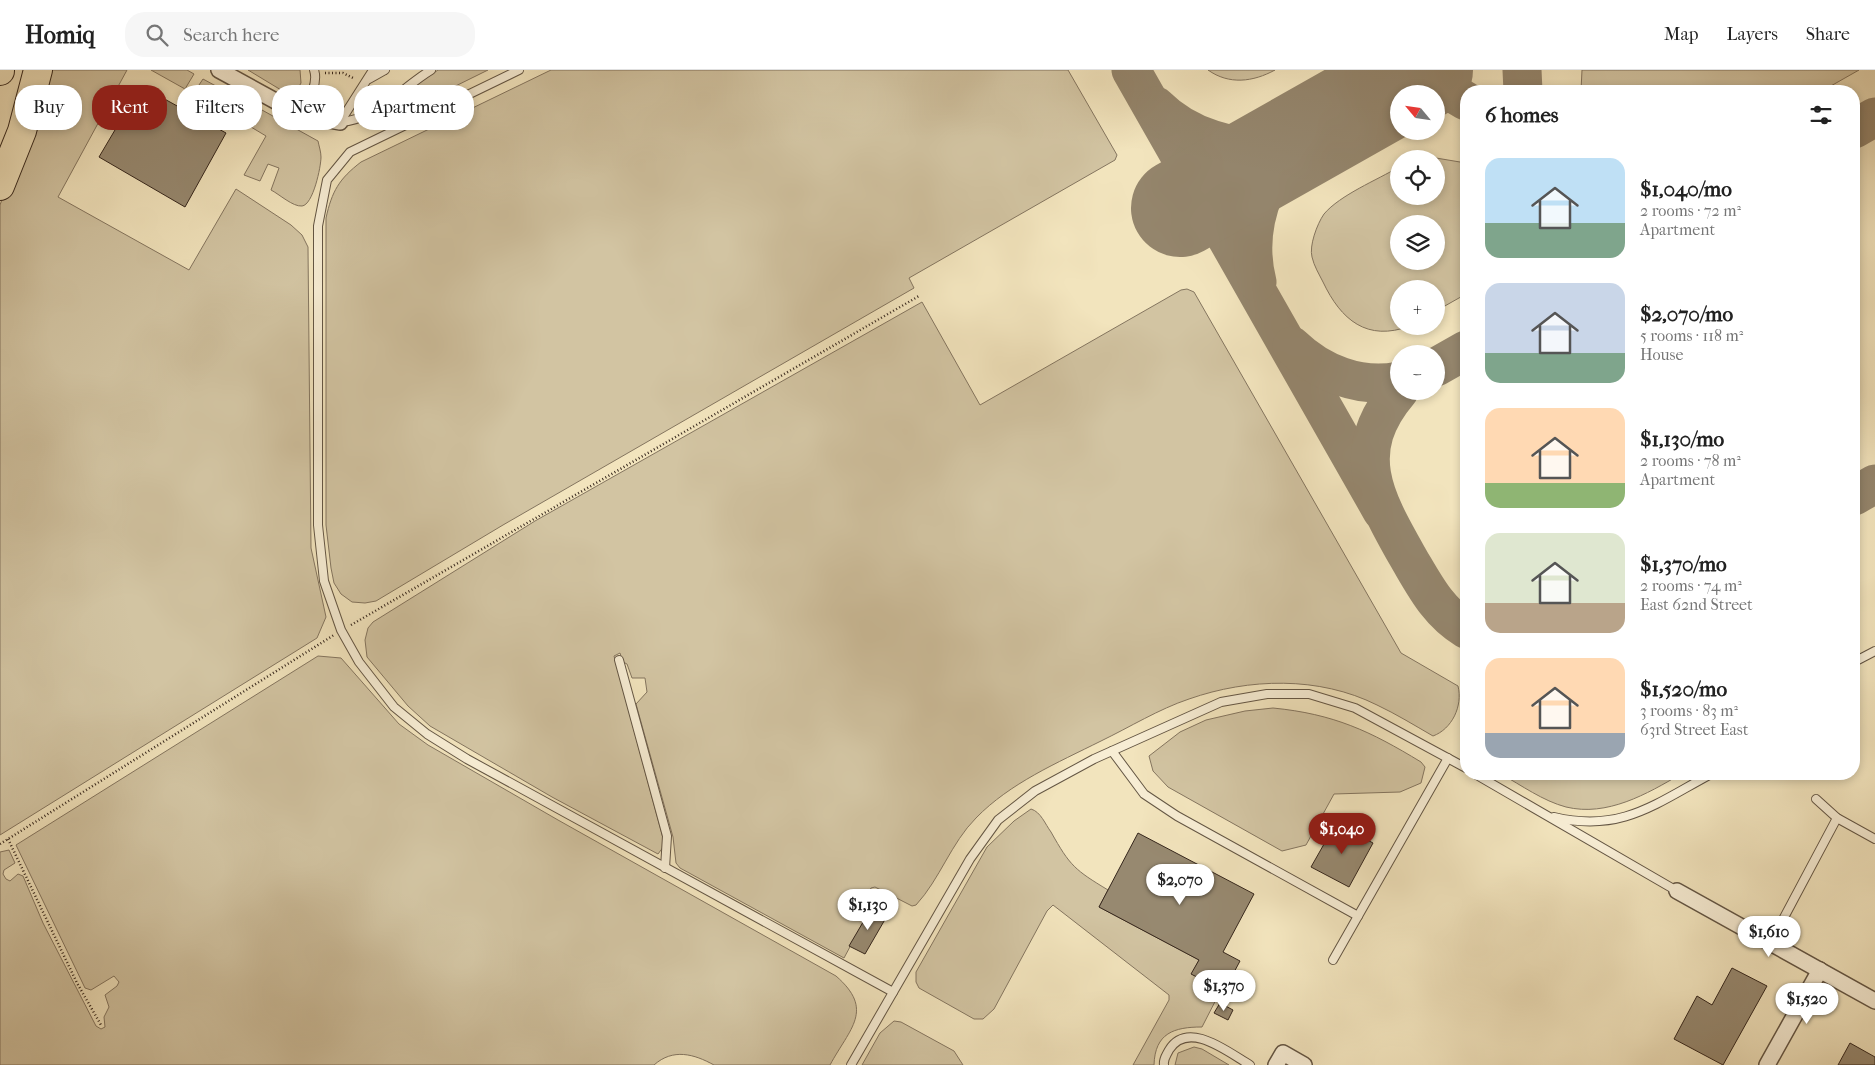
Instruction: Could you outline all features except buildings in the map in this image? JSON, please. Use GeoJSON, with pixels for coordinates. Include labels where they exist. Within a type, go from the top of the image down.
{"type":"FeatureCollection","features":[{"type":"Feature","properties":{"kind":"highway"},"geometry":{"type":"LineString","coordinates":[[0,186],[22,131],[38,70]]}},
{"type":"Feature","properties":{"kind":"street"},"geometry":{"type":"LineString","coordinates":[[228,72],[272,98]]}},
{"type":"Feature","properties":{"kind":"street"},"geometry":{"type":"LineString","coordinates":[[1677,891],[1875,1001]]}},
{"type":"Feature","properties":{"kind":"street"},"geometry":{"type":"LineString","coordinates":[[1767,1065],[1820,970]]}},
{"type":"Feature","properties":{"kind":"street"},"geometry":{"type":"LineString","coordinates":[[1280,1059],[1304,1065]]}},
{"type":"Feature","properties":{"kind":"lane"},"geometry":{"type":"LineString","coordinates":[[344,116],[373,70]]}},
{"type":"Feature","properties":{"kind":"lane"},"geometry":{"type":"LineString","coordinates":[[368,80],[385,70]]}},
{"type":"Feature","properties":{"kind":"lane"},"geometry":{"type":"LineString","coordinates":[[344,122],[353,122],[380,108],[409,83],[431,70]]}},
{"type":"Feature","properties":{"kind":"lane"},"geometry":{"type":"LineString","coordinates":[[519,70],[350,152],[327,180],[318,226],[318,525],[324,581],[342,630],[359,662],[394,707],[426,734],[467,759],[892,992]]}},
{"type":"Feature","properties":{"kind":"lane"},"geometry":{"type":"LineString","coordinates":[[313,85],[315,72]]}},
{"type":"Feature","properties":{"kind":"lane"},"geometry":{"type":"LineString","coordinates":[[1860,659],[1875,651]]}},
{"type":"Feature","properties":{"kind":"lane"},"geometry":{"type":"LineString","coordinates":[[619,660],[667,836],[665,868]]}},
{"type":"Feature","properties":{"kind":"lane"},"geometry":{"type":"LineString","coordinates":[[851,1065],[970,859],[998,820],[1035,790],[1112,751],[1221,702],[1267,694],[1309,694],[1355,708],[1460,765]]}},
{"type":"Feature","properties":{"kind":"lane"},"geometry":{"type":"LineString","coordinates":[[1112,751],[1144,794],[1177,816],[1358,916]]}},
{"type":"Feature","properties":{"kind":"lane"},"geometry":{"type":"LineString","coordinates":[[1333,960],[1448,758]]}},
{"type":"Feature","properties":{"kind":"lane"},"geometry":{"type":"LineString","coordinates":[[1485,780],[1677,891]]}},
{"type":"Feature","properties":{"kind":"lane"},"geometry":{"type":"LineString","coordinates":[[1544,814],[1577,821],[1618,820],[1641,812],[1699,780]]}},
{"type":"Feature","properties":{"kind":"lane"},"geometry":{"type":"LineString","coordinates":[[1816,799],[1837,818],[1875,839]]}},
{"type":"Feature","properties":{"kind":"lane"},"geometry":{"type":"LineString","coordinates":[[1771,942],[1837,818]]}},
{"type":"Feature","properties":{"kind":"lane"},"geometry":{"type":"LineString","coordinates":[[1164,1065],[1164,1060],[1173,1044],[1188,1037],[1204,1039],[1250,1065]]}},
{"type":"Feature","properties":{"kind":"path"},"geometry":{"type":"LineString","coordinates":[[315,72],[344,73],[357,80],[360,75]]}},
{"type":"Feature","properties":{"kind":"path"},"geometry":{"type":"LineString","coordinates":[[0,844],[342,630],[918,296]]}},
{"type":"Feature","properties":{"kind":"path"},"geometry":{"type":"LineString","coordinates":[[8,839],[77,983],[101,1025]]}},
{"type":"Feature","properties":{"kind":"shaded area"},"geometry":{"type":"Polygon","coordinates":[[[49,70],[127,70],[119,85],[92,85],[92,130],[94,130],[58,197],[189,270],[236,189],[291,225],[302,235],[308,247],[311,548],[326,617],[317,638],[0,835],[0,205],[27,130],[82,130],[82,85],[44,85],[49,70]]]}},
{"type":"Feature","properties":{"kind":"shaded area"},"geometry":{"type":"Polygon","coordinates":[[[151,70],[187,70],[194,74],[187,85],[178,85],[151,70]]]}},
{"type":"Feature","properties":{"kind":"shaded area"},"geometry":{"type":"Polygon","coordinates":[[[248,70],[300,70],[300,85],[273,85],[248,70]]]}},
{"type":"Feature","properties":{"kind":"shaded area"},"geometry":{"type":"Polygon","coordinates":[[[438,70],[488,70],[458,85],[416,85],[438,70]]]}},
{"type":"Feature","properties":{"kind":"shaded area"},"geometry":{"type":"Polygon","coordinates":[[[551,70],[1068,70],[1117,155],[1115,160],[909,278],[914,288],[503,525],[376,601],[365,603],[352,602],[341,594],[334,583],[326,525],[326,218],[331,200],[338,186],[347,174],[361,162],[427,130],[474,130],[474,107],[551,70]]]}},
{"type":"Feature","properties":{"kind":"shaded area"},"geometry":{"type":"Polygon","coordinates":[[[1208,70],[1275,70],[1250,79],[1233,80],[1216,75],[1208,70]]]}},
{"type":"Feature","properties":{"kind":"shaded area"},"geometry":{"type":"Polygon","coordinates":[[[1582,70],[1859,70],[1833,85],[1581,85],[1582,70]]]}},
{"type":"Feature","properties":{"kind":"shaded area"},"geometry":{"type":"Polygon","coordinates":[[[203,79],[214,85],[199,85],[203,79]]]}},
{"type":"Feature","properties":{"kind":"shaded area"},"geometry":{"type":"Polygon","coordinates":[[[262,110],[272,116],[272,130],[298,130],[318,141],[321,157],[320,169],[313,193],[306,204],[298,206],[271,190],[279,168],[268,164],[260,181],[244,175],[266,136],[256,130],[262,130],[262,110]]]}},
{"type":"Feature","properties":{"kind":"shaded area"},"geometry":{"type":"Polygon","coordinates":[[[1445,160],[1460,162],[1460,297],[1445,306],[1445,280],[1390,280],[1390,330],[1368,329],[1347,317],[1330,295],[1314,264],[1311,252],[1314,235],[1321,218],[1339,200],[1390,172],[1390,205],[1445,205],[1445,160]]]}},
{"type":"Feature","properties":{"kind":"shaded area"},"geometry":{"type":"Polygon","coordinates":[[[1187,289],[1194,292],[1401,653],[1458,686],[1459,701],[1457,709],[1451,722],[1440,733],[1433,736],[1384,708],[1355,696],[1332,689],[1308,685],[1284,683],[1236,687],[1212,692],[1178,703],[1051,766],[1004,794],[976,818],[959,838],[932,884],[916,905],[912,906],[875,887],[871,888],[861,907],[867,915],[844,958],[680,868],[676,863],[673,837],[636,704],[647,692],[645,678],[632,678],[627,664],[623,662],[620,653],[614,656],[663,838],[664,846],[658,854],[552,797],[430,726],[408,706],[367,657],[365,640],[368,628],[373,622],[535,521],[922,302],[980,405],[1181,290],[1187,289]]]}},
{"type":"Feature","properties":{"kind":"shaded area"},"geometry":{"type":"Polygon","coordinates":[[[318,656],[341,658],[399,724],[428,745],[836,976],[848,988],[857,1009],[851,1030],[830,1065],[714,1065],[684,1054],[669,1056],[654,1065],[0,1065],[0,852],[9,850],[15,863],[4,870],[3,874],[6,879],[10,881],[18,874],[23,876],[43,923],[96,1026],[101,1029],[105,1027],[104,1017],[109,1007],[105,995],[117,986],[119,982],[114,976],[91,990],[85,988],[16,845],[318,656]]]}},
{"type":"Feature","properties":{"kind":"shaded area"},"geometry":{"type":"Polygon","coordinates":[[[1273,708],[1333,720],[1385,741],[1421,762],[1425,767],[1421,783],[1400,792],[1334,794],[1306,845],[1282,851],[1168,787],[1153,771],[1149,756],[1180,732],[1206,720],[1245,711],[1273,708]]]}},
{"type":"Feature","properties":{"kind":"shaded area"},"geometry":{"type":"Polygon","coordinates":[[[1511,780],[1670,780],[1626,802],[1596,809],[1566,807],[1532,792],[1511,780]]]}},
{"type":"Feature","properties":{"kind":"shaded area"},"geometry":{"type":"Polygon","coordinates":[[[1031,809],[1040,815],[1063,853],[1074,866],[1108,890],[1099,907],[1199,960],[1192,974],[1221,990],[1202,1027],[1183,1028],[1168,1034],[1162,1039],[1155,1054],[1154,1065],[1133,1065],[1169,1000],[1169,995],[1053,905],[1047,911],[994,1009],[983,1019],[974,1019],[919,988],[916,982],[916,972],[987,847],[1014,821],[1031,809]]]}},
{"type":"Feature","properties":{"kind":"shaded area"},"geometry":{"type":"Polygon","coordinates":[[[894,1021],[901,1022],[954,1051],[963,1065],[862,1065],[880,1033],[894,1021]]]}},
{"type":"Feature","properties":{"kind":"shaded area"},"geometry":{"type":"Polygon","coordinates":[[[1194,1047],[1202,1049],[1229,1065],[1175,1065],[1178,1053],[1194,1047]]]}},
{"type":"Feature","properties":{"kind":"taxiway"},"geometry":{"type":"LineString","coordinates":[[1131,70],[1382,511]]}},
{"type":"Feature","properties":{"kind":"taxiway"},"geometry":{"type":"LineString","coordinates":[[1422,70],[1444,88],[1460,97]]}},
{"type":"Feature","properties":{"kind":"taxiway"},"geometry":{"type":"LineString","coordinates":[[1522,70],[1523,85]]}},
{"type":"Feature","properties":{"kind":"taxiway"},"geometry":{"type":"LineString","coordinates":[[1156,106],[1168,117],[1197,134],[1212,140],[1245,146],[1285,143],[1329,124],[1282,165],[1265,191],[1253,236],[1254,267],[1257,282]]}},
{"type":"Feature","properties":{"kind":"taxiway"},"geometry":{"type":"LineString","coordinates":[[1860,126],[1875,117]]}},
{"type":"Feature","properties":{"kind":"taxiway"},"geometry":{"type":"LineString","coordinates":[[1292,346],[1315,364],[1341,377],[1370,383],[1390,382]]}},
{"type":"Feature","properties":{"kind":"taxiway"},"geometry":{"type":"LineString","coordinates":[[1445,362],[1460,353]]}},
{"type":"Feature","properties":{"kind":"taxiway"},"geometry":{"type":"LineString","coordinates":[[1392,400],[1383,413],[1374,435],[1370,455],[1377,496],[1397,537],[1427,589],[1448,615],[1460,625]]}},
{"type":"Feature","properties":{"kind":"taxiway"},"geometry":{"type":"LineString","coordinates":[[1860,493],[1875,484]]}},
{"type":"Feature","properties":{"kind":"runway"},"geometry":{"type":"LineString","coordinates":[[1180,208],[1424,70]]}}]}
